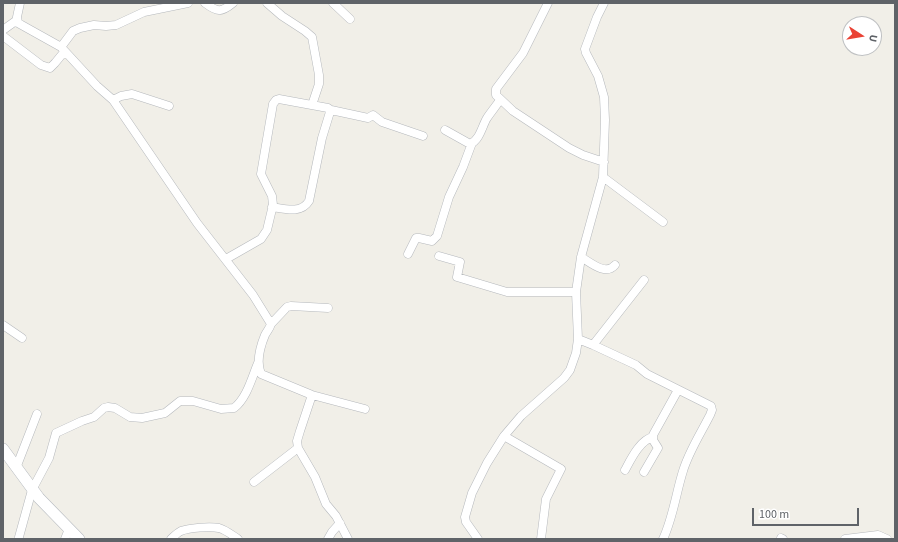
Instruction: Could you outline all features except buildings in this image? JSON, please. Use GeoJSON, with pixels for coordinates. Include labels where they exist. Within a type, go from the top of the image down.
{"type":"FeatureCollection","features":[{"type":"Feature","properties":{"kind":"street"},"geometry":{"type":"LineString","coordinates":[[20,3],[17,20],[21,26],[62,49],[97,86],[113,100],[197,223],[253,295],[271,324]]}},
{"type":"Feature","properties":{"kind":"street"},"geometry":{"type":"LineString","coordinates":[[3,36],[41,65],[50,68],[55,63],[73,31],[94,25],[116,25],[144,12],[188,3]]}},
{"type":"Feature","properties":{"kind":"street"},"geometry":{"type":"LineString","coordinates":[[205,3],[213,9],[219,11],[225,9],[233,3]]}},
{"type":"Feature","properties":{"kind":"street"},"geometry":{"type":"LineString","coordinates":[[267,3],[282,16],[312,37],[319,75],[319,84],[312,105]]}},
{"type":"Feature","properties":{"kind":"street"},"geometry":{"type":"LineString","coordinates":[[333,3],[350,19]]}},
{"type":"Feature","properties":{"kind":"street"},"geometry":{"type":"LineString","coordinates":[[548,3],[523,53],[496,89],[496,95],[513,111],[569,148],[583,155],[604,162]]}},
{"type":"Feature","properties":{"kind":"street"},"geometry":{"type":"LineString","coordinates":[[478,539],[466,522],[465,517],[472,493],[487,463],[504,436],[521,416],[564,378],[570,370],[576,353],[578,340],[576,292],[581,257],[600,190],[604,162],[604,97],[598,76],[585,48],[604,3]]}},
{"type":"Feature","properties":{"kind":"street"},"geometry":{"type":"LineString","coordinates":[[3,30],[17,20]]}},
{"type":"Feature","properties":{"kind":"street"},"geometry":{"type":"LineString","coordinates":[[113,100],[121,96],[132,94],[169,106]]}},
{"type":"Feature","properties":{"kind":"street"},"geometry":{"type":"LineString","coordinates":[[226,259],[264,236],[273,205],[272,196],[261,174],[273,104],[276,100],[280,99],[312,105],[368,118],[375,115],[382,122],[423,136]]}},
{"type":"Feature","properties":{"kind":"street"},"geometry":{"type":"LineString","coordinates":[[408,254],[416,238],[432,241],[437,236],[449,197],[472,143],[500,100]]}},
{"type":"Feature","properties":{"kind":"street"},"geometry":{"type":"LineString","coordinates":[[272,207],[292,210],[306,206],[310,197],[322,138],[330,110]]}},
{"type":"Feature","properties":{"kind":"street"},"geometry":{"type":"LineString","coordinates":[[445,130],[470,144],[472,143]]}},
{"type":"Feature","properties":{"kind":"street"},"geometry":{"type":"LineString","coordinates":[[603,177],[630,195],[663,222]]}},
{"type":"Feature","properties":{"kind":"street"},"geometry":{"type":"LineString","coordinates":[[439,256],[460,262],[457,277],[507,292],[576,292]]}},
{"type":"Feature","properties":{"kind":"street"},"geometry":{"type":"LineString","coordinates":[[581,257],[603,269],[608,270],[615,265]]}},
{"type":"Feature","properties":{"kind":"street"},"geometry":{"type":"LineString","coordinates":[[593,345],[644,280]]}},
{"type":"Feature","properties":{"kind":"street"},"geometry":{"type":"LineString","coordinates":[[19,537],[32,490],[49,458],[56,433],[94,417],[104,408],[108,407],[115,408],[130,417],[142,418],[165,413],[180,401],[193,401],[221,409],[234,408],[248,387],[258,362],[264,339],[271,324],[287,307],[290,306],[328,308]]}},
{"type":"Feature","properties":{"kind":"street"},"geometry":{"type":"LineString","coordinates":[[3,325],[22,338]]}},
{"type":"Feature","properties":{"kind":"street"},"geometry":{"type":"LineString","coordinates":[[578,340],[593,345],[636,365],[647,374],[711,406],[712,410],[684,468],[676,493],[669,528],[663,539]]}},
{"type":"Feature","properties":{"kind":"street"},"geometry":{"type":"LineString","coordinates":[[258,362],[261,374],[265,377],[312,395],[365,410]]}},
{"type":"Feature","properties":{"kind":"street"},"geometry":{"type":"LineString","coordinates":[[653,437],[678,390]]}},
{"type":"Feature","properties":{"kind":"street"},"geometry":{"type":"LineString","coordinates":[[312,395],[297,441],[298,448],[315,477],[326,504],[340,523],[348,539]]}},
{"type":"Feature","properties":{"kind":"street"},"geometry":{"type":"LineString","coordinates":[[16,468],[37,414]]}},
{"type":"Feature","properties":{"kind":"street"},"geometry":{"type":"LineString","coordinates":[[504,436],[561,470],[546,499],[541,539]]}},
{"type":"Feature","properties":{"kind":"street"},"geometry":{"type":"LineString","coordinates":[[625,470],[641,445],[647,438],[653,437]]}},
{"type":"Feature","properties":{"kind":"street"},"geometry":{"type":"LineString","coordinates":[[644,472],[658,448],[653,437]]}},
{"type":"Feature","properties":{"kind":"street"},"geometry":{"type":"LineString","coordinates":[[254,482],[298,448]]}},
{"type":"Feature","properties":{"kind":"street"},"geometry":{"type":"LineString","coordinates":[[3,449],[32,490],[67,534],[79,539]]}},
{"type":"Feature","properties":{"kind":"street"},"geometry":{"type":"LineString","coordinates":[[328,539],[340,523]]}},
{"type":"Feature","properties":{"kind":"street"},"geometry":{"type":"LineString","coordinates":[[171,539],[179,532],[184,530],[211,527],[229,532],[238,539]]}},
{"type":"Feature","properties":{"kind":"street"},"geometry":{"type":"LineString","coordinates":[[845,539],[878,535],[887,539]]}}]}
